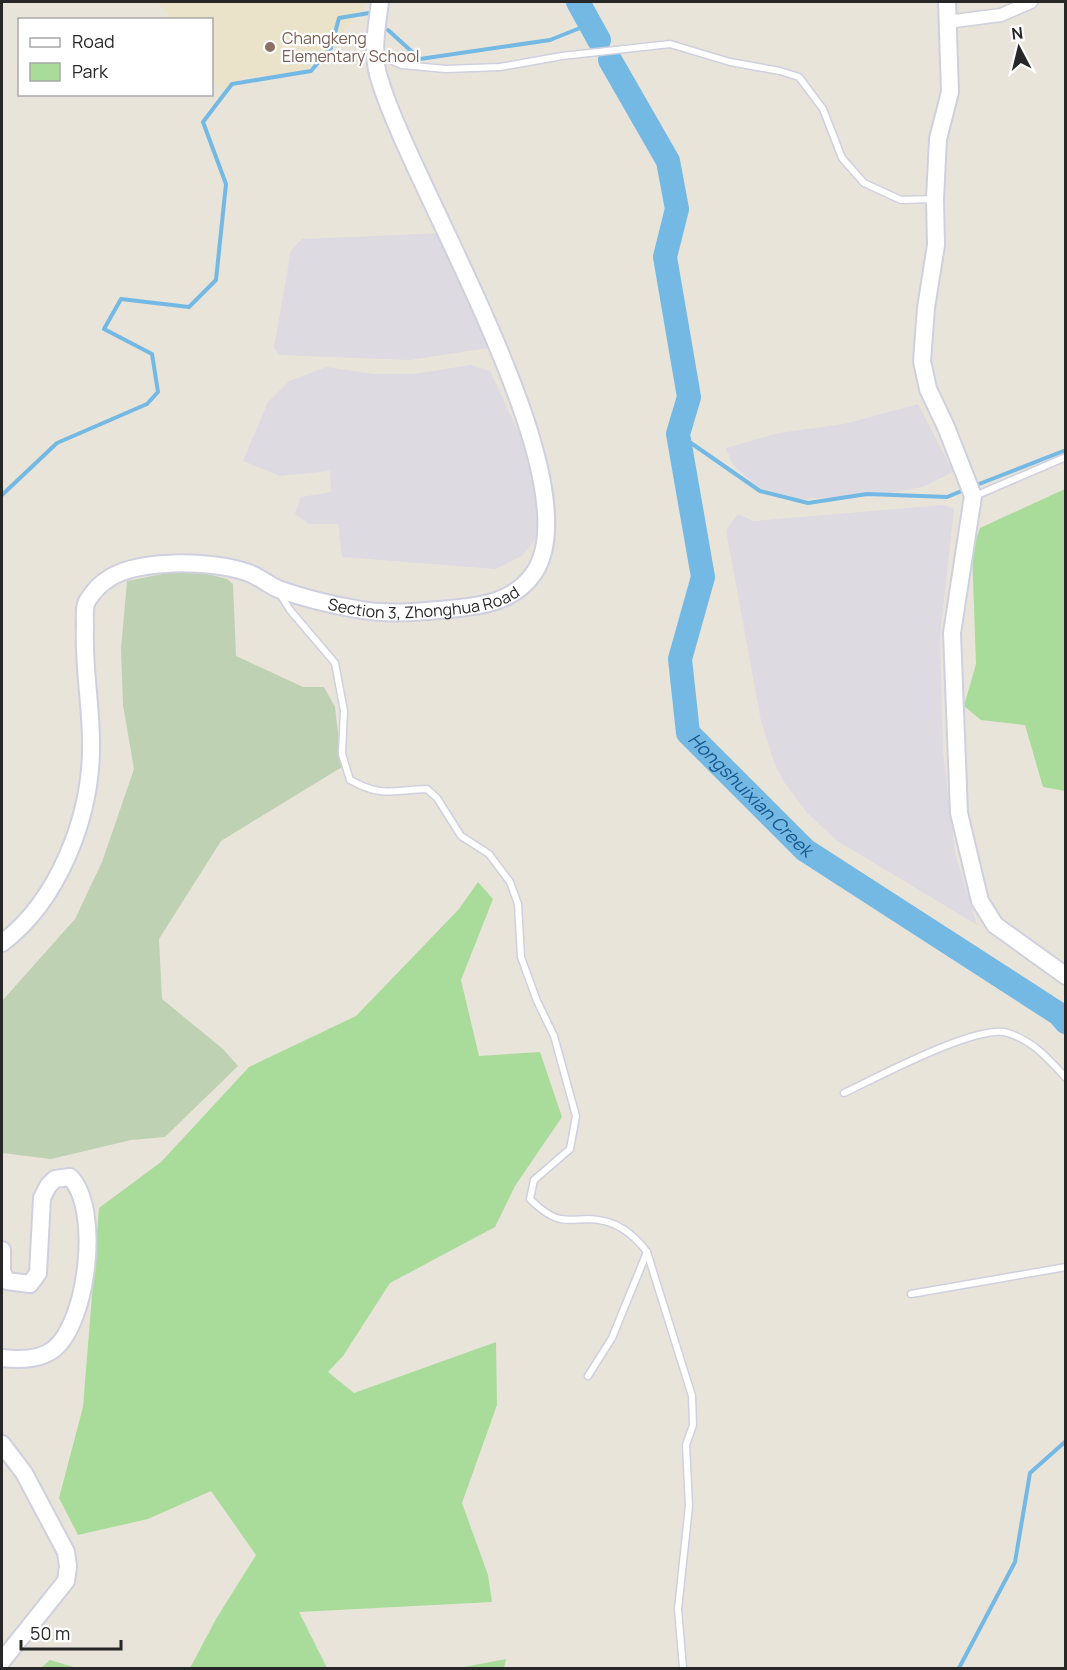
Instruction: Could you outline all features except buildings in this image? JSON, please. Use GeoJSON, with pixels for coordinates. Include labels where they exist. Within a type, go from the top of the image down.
{"type":"FeatureCollection","features":[{"type":"Feature","properties":{"kind":"main road","name":"Section 3, Zhonghua Road"},"geometry":{"type":"LineString","coordinates":[[2,943],[18,931],[38,906],[70,853],[87,801],[91,749],[83,656],[86,603],[105,580],[147,564],[198,563],[246,572],[276,588],[351,609],[382,613],[448,609],[506,600],[534,573],[547,526],[544,491],[520,402],[472,284],[414,168],[378,74],[376,54],[380,2]]}},
{"type":"Feature","properties":{"kind":"main road"},"geometry":{"type":"LineString","coordinates":[[947,2],[950,92],[938,139],[935,199],[936,246],[926,308],[922,361],[928,389],[973,496],[952,633],[959,813],[980,901],[995,925],[1065,976]]}},
{"type":"Feature","properties":{"kind":"main road"},"geometry":{"type":"LineString","coordinates":[[2,1250],[2,1272],[8,1281],[30,1284],[38,1273],[42,1198],[48,1186],[55,1179],[70,1177],[78,1185],[87,1234],[86,1265],[80,1302],[66,1336],[53,1350],[31,1359],[2,1358]]}},
{"type":"Feature","properties":{"kind":"main road"},"geometry":{"type":"LineString","coordinates":[[2,1444],[24,1473],[66,1552],[68,1566],[66,1581],[2,1661]]}},
{"type":"Feature","properties":{"kind":"street"},"geometry":{"type":"LineString","coordinates":[[947,22],[1001,15],[1032,2]]}},
{"type":"Feature","properties":{"kind":"lane"},"geometry":{"type":"LineString","coordinates":[[376,54],[402,65],[446,69],[500,67],[562,56],[670,44],[730,62],[780,71],[799,77],[823,110],[842,159],[864,183],[901,200],[935,199]]}},
{"type":"Feature","properties":{"kind":"lane"},"geometry":{"type":"LineString","coordinates":[[973,496],[1065,457]]}},
{"type":"Feature","properties":{"kind":"lane"},"geometry":{"type":"LineString","coordinates":[[276,588],[290,610],[335,663],[344,711],[342,754],[350,780],[368,790],[389,794],[427,789],[437,798],[461,836],[489,854],[510,882],[518,904],[521,957],[537,1001],[554,1036],[576,1116],[570,1149],[534,1180],[530,1199],[540,1209],[559,1219],[597,1220],[623,1227],[635,1236],[647,1252],[692,1396],[693,1425],[686,1444],[689,1506],[678,1610],[683,1668]]}},
{"type":"Feature","properties":{"kind":"lane"},"geometry":{"type":"LineString","coordinates":[[844,1093],[973,1034],[1006,1032],[1042,1050],[1065,1078]]}},
{"type":"Feature","properties":{"kind":"lane"},"geometry":{"type":"LineString","coordinates":[[588,1376],[612,1338],[647,1252]]}},
{"type":"Feature","properties":{"kind":"lane"},"geometry":{"type":"LineString","coordinates":[[911,1294],[1065,1267]]}},
{"type":"Feature","properties":{"kind":"shaded area","name":"Changkeng Elementary School"},"geometry":{"type":"Polygon","coordinates":[[[158,2],[365,2],[364,9],[304,74],[243,77],[220,91],[213,80],[213,18],[170,18],[158,2]]]}},
{"type":"Feature","properties":{"kind":"shaded area"},"geometry":{"type":"Polygon","coordinates":[[[444,233],[495,347],[410,360],[279,355],[274,347],[291,251],[302,239],[444,233]]]}},
{"type":"Feature","properties":{"kind":"shaded area"},"geometry":{"type":"Polygon","coordinates":[[[471,365],[490,371],[542,482],[541,526],[533,543],[522,556],[496,569],[342,557],[338,524],[309,524],[295,514],[301,497],[331,492],[330,471],[280,476],[243,461],[268,402],[289,381],[327,367],[373,374],[414,374],[471,365]]]}},
{"type":"Feature","properties":{"kind":"shaded area"},"geometry":{"type":"Polygon","coordinates":[[[918,404],[953,472],[923,487],[879,495],[798,499],[775,496],[757,486],[733,465],[726,448],[779,433],[844,424],[918,404]]]}},
{"type":"Feature","properties":{"kind":"shaded area"},"geometry":{"type":"Polygon","coordinates":[[[943,505],[954,509],[940,636],[943,751],[955,853],[977,925],[836,840],[807,813],[784,782],[775,765],[761,721],[726,530],[738,514],[754,521],[943,505]]]}},
{"type":"Feature","properties":{"kind":"green space"},"geometry":{"type":"Polygon","coordinates":[[[1065,489],[1065,791],[1043,787],[1025,725],[981,720],[964,706],[976,664],[972,550],[980,528],[1065,489]]]}},
{"type":"Feature","properties":{"kind":"green space"},"geometry":{"type":"Polygon","coordinates":[[[188,569],[227,579],[233,584],[236,656],[303,687],[324,687],[335,707],[342,767],[221,841],[159,939],[162,999],[223,1049],[238,1066],[165,1137],[131,1140],[51,1159],[2,1153],[2,1001],[75,919],[102,862],[134,769],[123,705],[121,649],[127,581],[188,569]]]}},
{"type":"Feature","properties":{"kind":"green space"},"geometry":{"type":"Polygon","coordinates":[[[478,882],[493,899],[461,980],[479,1056],[540,1052],[562,1117],[515,1186],[495,1227],[390,1283],[343,1356],[328,1372],[354,1393],[496,1342],[497,1405],[462,1503],[488,1575],[492,1602],[299,1612],[327,1668],[190,1668],[216,1619],[256,1555],[211,1491],[148,1519],[78,1535],[59,1498],[83,1407],[99,1208],[161,1162],[249,1067],[356,1016],[459,909],[478,882]]]}},
{"type":"Feature","properties":{"kind":"green space"},"geometry":{"type":"Polygon","coordinates":[[[506,1659],[504,1668],[459,1668],[506,1659]]]}},
{"type":"Feature","properties":{"kind":"green space"},"geometry":{"type":"Polygon","coordinates":[[[50,1660],[77,1668],[41,1668],[50,1660]]]}},
{"type":"Feature","properties":{"kind":"waterway","name":"Hongshuixian Creek"},"geometry":{"type":"LineString","coordinates":[[578,2],[599,40]]}},
{"type":"Feature","properties":{"kind":"waterway"},"geometry":{"type":"LineString","coordinates":[[2,495],[57,443],[147,404],[158,392],[152,354],[104,329],[121,299],[189,307],[216,280],[226,184],[203,122],[232,84],[311,71],[331,48],[339,18],[369,13]]}},
{"type":"Feature","properties":{"kind":"waterway"},"geometry":{"type":"LineString","coordinates":[[388,30],[420,59],[550,40],[590,24]]}},
{"type":"Feature","properties":{"kind":"waterway","name":"Hongshuixian Creek"},"geometry":{"type":"LineString","coordinates":[[610,60],[668,161],[677,209],[665,257],[689,397],[678,434],[703,577],[680,659],[688,733],[805,850],[1059,1014],[1066,1022]]}},
{"type":"Feature","properties":{"kind":"waterway"},"geometry":{"type":"LineString","coordinates":[[678,434],[760,491],[808,503],[867,494],[947,497],[964,490]]}},
{"type":"Feature","properties":{"kind":"waterway"},"geometry":{"type":"LineString","coordinates":[[974,486],[1066,450]]}},
{"type":"Feature","properties":{"kind":"waterway"},"geometry":{"type":"LineString","coordinates":[[959,1668],[1015,1562],[1030,1473],[1066,1441]]}},
{"type":"Feature","properties":{"kind":"place","name":"Changkeng Elementary School"},"geometry":{"type":"Point","coordinates":[270,47]}}]}
